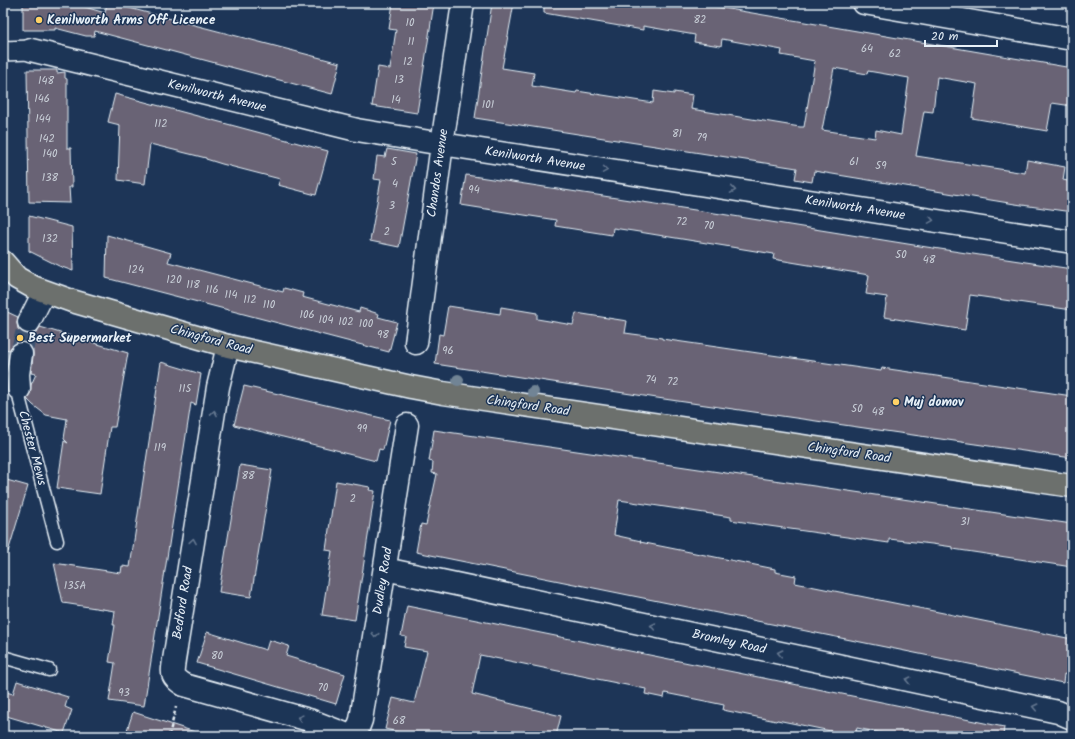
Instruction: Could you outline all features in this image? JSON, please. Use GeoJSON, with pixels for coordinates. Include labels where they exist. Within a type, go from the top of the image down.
{"type":"FeatureCollection","features":[{"type":"Feature","properties":{"kind":"main road","name":"Chingford Road"},"geometry":{"type":"LineString","coordinates":[[3,262],[17,278],[44,292],[72,301],[228,346],[411,387],[1072,486]]}},
{"type":"Feature","properties":{"kind":"street","name":"Chandos Avenue"},"geometry":{"type":"LineString","coordinates":[[416,343],[442,144],[463,3]]}},
{"type":"Feature","properties":{"kind":"street"},"geometry":{"type":"LineString","coordinates":[[864,3],[1072,39]]}},
{"type":"Feature","properties":{"kind":"street","name":"Kenilworth Avenue"},"geometry":{"type":"LineString","coordinates":[[3,50],[31,50],[357,130],[1072,242]]}},
{"type":"Feature","properties":{"kind":"street"},"geometry":{"type":"LineString","coordinates":[[29,322],[44,292]]}},
{"type":"Feature","properties":{"kind":"street","name":"Bedford Road"},"geometry":{"type":"LineString","coordinates":[[184,685],[176,680],[172,672],[218,387],[228,346]]}},
{"type":"Feature","properties":{"kind":"street","name":"Chester Mews"},"geometry":{"type":"LineString","coordinates":[[19,389],[18,374],[21,354]]}},
{"type":"Feature","properties":{"kind":"street","name":"Dudley Road"},"geometry":{"type":"LineString","coordinates":[[355,736],[361,720],[406,425]]}},
{"type":"Feature","properties":{"kind":"street","name":"Bromley Road"},"geometry":{"type":"LineString","coordinates":[[385,569],[1058,712],[1072,718]]}},
{"type":"Feature","properties":{"kind":"street"},"geometry":{"type":"LineString","coordinates":[[184,685],[309,720],[350,736]]}},
{"type":"Feature","properties":{"kind":"lane","name":"Chester Mews"},"geometry":{"type":"LineString","coordinates":[[19,389],[20,401],[57,541]]}},
{"type":"Feature","properties":{"kind":"lane"},"geometry":{"type":"LineString","coordinates":[[3,657],[49,670]]}},
{"type":"Feature","properties":{"kind":"path"},"geometry":{"type":"LineString","coordinates":[[169,736],[184,685]]}},
{"type":"Feature","properties":{"kind":"building"},"geometry":{"type":"Polygon","coordinates":[[[23,3],[72,3],[105,13],[107,3],[110,3],[340,63],[332,94],[95,31],[94,36],[86,36],[55,28],[55,30],[23,30],[23,3]]]}},
{"type":"Feature","properties":{"kind":"building"},"geometry":{"type":"Polygon","coordinates":[[[393,3],[434,3],[417,113],[372,106],[378,67],[390,69],[396,30],[389,29],[393,3]]]}},
{"type":"Feature","properties":{"kind":"building"},"geometry":{"type":"Polygon","coordinates":[[[492,3],[514,3],[502,68],[534,73],[532,86],[576,93],[577,91],[653,103],[654,91],[674,94],[674,92],[693,95],[691,109],[804,127],[815,61],[781,55],[782,50],[722,39],[721,46],[694,42],[695,35],[643,26],[643,30],[544,13],[544,3],[694,3],[1072,68],[1072,106],[1052,103],[1047,131],[972,118],[977,84],[937,77],[933,112],[924,111],[916,156],[1025,173],[1027,160],[1065,167],[1063,180],[1072,182],[1072,212],[814,171],[812,182],[795,179],[797,168],[475,118],[492,3]],[[834,68],[822,130],[875,138],[876,130],[901,135],[909,78],[868,71],[867,74],[834,68]]]}},
{"type":"Feature","properties":{"kind":"building"},"geometry":{"type":"Polygon","coordinates":[[[27,70],[57,70],[57,73],[65,72],[65,78],[67,79],[67,148],[71,148],[72,187],[69,187],[70,203],[29,202],[27,70]]]}},
{"type":"Feature","properties":{"kind":"building"},"geometry":{"type":"Polygon","coordinates":[[[115,94],[328,151],[316,195],[278,185],[280,179],[150,144],[145,184],[118,180],[120,125],[108,122],[115,94]]]}},
{"type":"Feature","properties":{"kind":"building"},"geometry":{"type":"Polygon","coordinates":[[[387,149],[416,154],[399,247],[370,241],[381,180],[374,179],[377,156],[385,157],[387,149]]]}},
{"type":"Feature","properties":{"kind":"building"},"geometry":{"type":"Polygon","coordinates":[[[466,175],[1072,269],[1072,310],[970,295],[965,330],[884,317],[887,297],[866,294],[869,275],[773,259],[774,254],[633,231],[613,228],[612,235],[555,226],[556,220],[461,205],[466,175]]]}},
{"type":"Feature","properties":{"kind":"building"},"geometry":{"type":"Polygon","coordinates":[[[29,216],[72,227],[73,271],[59,266],[29,251],[29,216]]]}},
{"type":"Feature","properties":{"kind":"building"},"geometry":{"type":"Polygon","coordinates":[[[107,235],[171,253],[168,262],[283,292],[284,288],[303,293],[302,297],[359,312],[360,308],[379,314],[378,317],[397,322],[389,352],[106,278],[107,235]]]}},
{"type":"Feature","properties":{"kind":"building"},"geometry":{"type":"Polygon","coordinates":[[[448,306],[500,314],[501,307],[537,313],[537,319],[573,325],[576,313],[627,321],[625,333],[881,371],[882,368],[1072,396],[1072,458],[657,398],[435,364],[439,334],[443,335],[448,306]]]}},
{"type":"Feature","properties":{"kind":"building"},"geometry":{"type":"Polygon","coordinates":[[[3,310],[18,317],[18,329],[24,333],[36,333],[40,327],[128,353],[115,427],[110,427],[100,494],[57,488],[64,441],[68,443],[64,439],[67,419],[46,415],[28,400],[27,398],[30,394],[31,385],[36,374],[31,373],[33,350],[29,344],[22,342],[16,343],[9,350],[3,348],[3,310]]]}},
{"type":"Feature","properties":{"kind":"building"},"geometry":{"type":"Polygon","coordinates":[[[161,362],[201,374],[196,405],[191,403],[144,706],[109,701],[115,663],[109,662],[115,625],[113,625],[115,611],[63,603],[54,563],[121,573],[122,566],[130,567],[161,362]]]}},
{"type":"Feature","properties":{"kind":"building"},"geometry":{"type":"Polygon","coordinates":[[[244,386],[390,420],[383,450],[379,449],[376,461],[234,425],[244,386]]]}},
{"type":"Feature","properties":{"kind":"building"},"geometry":{"type":"Polygon","coordinates":[[[434,430],[1072,524],[1072,567],[953,549],[953,547],[932,544],[889,539],[889,543],[762,525],[731,520],[731,517],[619,500],[614,535],[641,541],[640,542],[775,569],[775,572],[796,576],[795,583],[1072,639],[1072,676],[1064,674],[1063,683],[416,552],[421,524],[426,525],[437,474],[432,473],[433,462],[429,461],[434,430]]]}},
{"type":"Feature","properties":{"kind":"building"},"geometry":{"type":"Polygon","coordinates":[[[240,465],[272,470],[251,597],[219,592],[240,465]]]}},
{"type":"Feature","properties":{"kind":"building"},"geometry":{"type":"Polygon","coordinates":[[[3,479],[28,486],[8,552],[3,551],[3,479]]]}},
{"type":"Feature","properties":{"kind":"building"},"geometry":{"type":"Polygon","coordinates":[[[336,481],[370,487],[369,490],[375,491],[355,620],[322,615],[332,551],[326,550],[336,481]]]}},
{"type":"Feature","properties":{"kind":"building"},"geometry":{"type":"Polygon","coordinates":[[[407,606],[1004,727],[1003,736],[895,736],[857,728],[855,736],[723,710],[724,705],[665,693],[664,698],[645,694],[646,689],[480,655],[472,694],[561,716],[556,736],[415,736],[385,729],[393,698],[414,703],[427,651],[404,647],[406,637],[401,636],[407,606]]]}},
{"type":"Feature","properties":{"kind":"building"},"geometry":{"type":"Polygon","coordinates":[[[207,632],[266,650],[269,640],[289,646],[286,656],[345,674],[336,704],[197,663],[207,632]]]}},
{"type":"Feature","properties":{"kind":"building"},"geometry":{"type":"Polygon","coordinates":[[[17,681],[68,697],[65,707],[72,710],[64,733],[3,715],[3,691],[13,694],[17,681]]]}},
{"type":"Feature","properties":{"kind":"building"},"geometry":{"type":"Polygon","coordinates":[[[133,712],[195,732],[195,736],[125,736],[133,712]]]}},
{"type":"Feature","properties":{"kind":"tunnel"},"geometry":{"type":"LineString","coordinates":[[21,354],[29,322]]}},
{"type":"Feature","properties":{"kind":"place","name":"Kenilworth Arms Off Licence"},"geometry":{"type":"Point","coordinates":[39,20]}},
{"type":"Feature","properties":{"kind":"place","name":"Best Supermarket"},"geometry":{"type":"Point","coordinates":[20,338]}},
{"type":"Feature","properties":{"kind":"place","name":"Muj domov"},"geometry":{"type":"Point","coordinates":[896,402]}}]}
